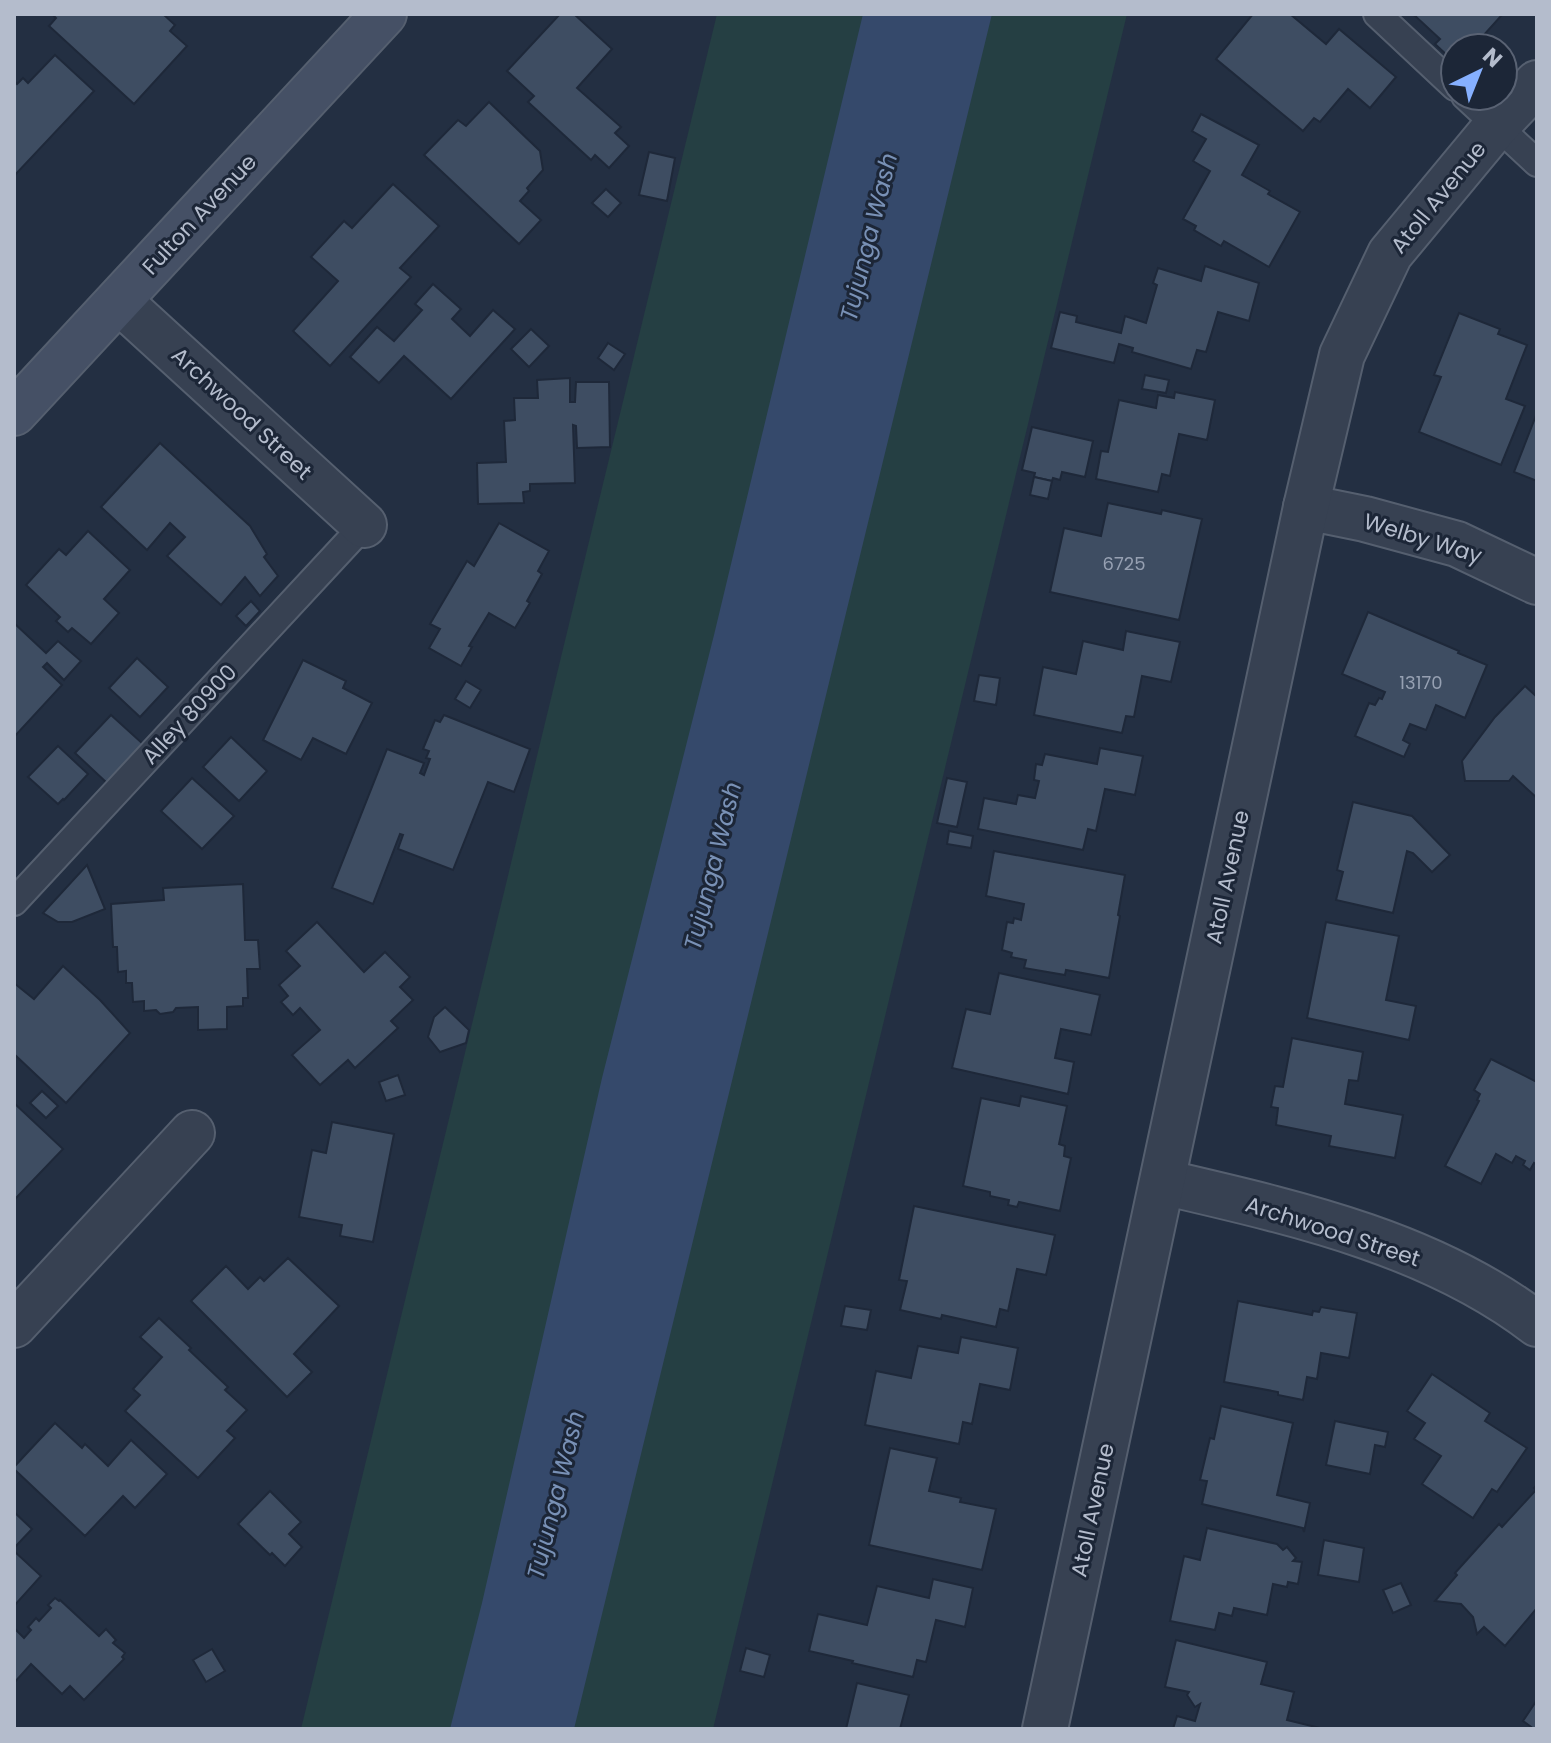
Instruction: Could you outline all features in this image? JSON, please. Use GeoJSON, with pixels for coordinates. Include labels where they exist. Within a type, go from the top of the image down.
{"type":"FeatureCollection","features":[{"type":"Feature","properties":{"kind":"street","name":"Fulton Avenue"},"geometry":{"type":"LineString","coordinates":[[14,413],[384,14]]}},
{"type":"Feature","properties":{"kind":"street","name":"Atoll Avenue"},"geometry":{"type":"LineString","coordinates":[[1045,1729],[1306,507],[1342,355],[1390,254],[1497,125],[1537,83]]}},
{"type":"Feature","properties":{"kind":"street","name":"Archwood Street"},"geometry":{"type":"LineString","coordinates":[[119,301],[364,525]]}},
{"type":"Feature","properties":{"kind":"street","name":"Welby Way"},"geometry":{"type":"LineString","coordinates":[[1306,507],[1457,544],[1537,582]]}},
{"type":"Feature","properties":{"kind":"street"},"geometry":{"type":"LineString","coordinates":[[14,1325],[192,1133]]}},
{"type":"Feature","properties":{"kind":"street","name":"Archwood Street"},"geometry":{"type":"LineString","coordinates":[[1163,1182],[1353,1232],[1440,1265],[1522,1312],[1537,1324]]}},
{"type":"Feature","properties":{"kind":"lane"},"geometry":{"type":"LineString","coordinates":[[1377,14],[1439,72]]}},
{"type":"Feature","properties":{"kind":"lane"},"geometry":{"type":"LineString","coordinates":[[1483,112],[1537,163]]}},
{"type":"Feature","properties":{"kind":"lane","name":"Alley 80900"},"geometry":{"type":"LineString","coordinates":[[14,902],[364,525]]}},
{"type":"Feature","properties":{"kind":"green space"},"geometry":{"type":"Polygon","coordinates":[[[717,14],[1127,14],[713,1729],[301,1729],[717,14]]]}},
{"type":"Feature","properties":{"kind":"water","name":"Tujunga Wash"},"geometry":{"type":"Polygon","coordinates":[[[863,14],[992,14],[574,1729],[450,1729],[482,1603],[602,1078],[714,635],[863,14]]]}},
{"type":"Feature","properties":{"kind":"building"},"geometry":{"type":"Polygon","coordinates":[[[52,14],[163,14],[175,25],[170,31],[187,46],[134,104],[49,26],[56,18],[52,14]]]}},
{"type":"Feature","properties":{"kind":"building"},"geometry":{"type":"Polygon","coordinates":[[[560,14],[574,14],[612,49],[577,88],[621,127],[615,133],[629,146],[609,168],[595,155],[591,160],[528,102],[534,96],[507,71],[560,14]]]}},
{"type":"Feature","properties":{"kind":"building"},"geometry":{"type":"Polygon","coordinates":[[[1253,14],[1290,14],[1326,44],[1339,29],[1396,77],[1370,108],[1348,89],[1320,122],[1314,118],[1303,131],[1216,59],[1253,14]]]}},
{"type":"Feature","properties":{"kind":"building"},"geometry":{"type":"Polygon","coordinates":[[[1413,14],[1501,16],[1487,32],[1439,32],[1439,38],[1413,14]]]}},
{"type":"Feature","properties":{"kind":"building"},"geometry":{"type":"Polygon","coordinates":[[[55,55],[94,91],[14,176],[14,81],[17,84],[23,78],[28,83],[55,55]]]}},
{"type":"Feature","properties":{"kind":"building"},"geometry":{"type":"Polygon","coordinates":[[[489,102],[540,151],[543,170],[520,201],[541,220],[519,244],[424,155],[458,120],[466,126],[489,102]]]}},
{"type":"Feature","properties":{"kind":"building"},"geometry":{"type":"Polygon","coordinates":[[[1201,114],[1259,145],[1242,175],[1300,212],[1269,267],[1224,241],[1221,246],[1194,230],[1196,226],[1183,219],[1210,171],[1193,161],[1206,139],[1192,131],[1201,114]]]}},
{"type":"Feature","properties":{"kind":"building"},"geometry":{"type":"Polygon","coordinates":[[[649,152],[675,158],[667,201],[639,195],[649,152]]]}},
{"type":"Feature","properties":{"kind":"building"},"geometry":{"type":"Polygon","coordinates":[[[393,184],[439,226],[400,268],[411,277],[330,366],[293,331],[338,281],[311,257],[344,221],[352,228],[393,184]]]}},
{"type":"Feature","properties":{"kind":"building"},"geometry":{"type":"Polygon","coordinates":[[[606,189],[621,203],[608,217],[592,203],[606,189]]]}},
{"type":"Feature","properties":{"kind":"building"},"geometry":{"type":"Polygon","coordinates":[[[1205,266],[1259,283],[1249,321],[1218,312],[1206,352],[1197,350],[1191,369],[1132,352],[1133,348],[1119,344],[1114,363],[1051,348],[1060,312],[1077,316],[1076,322],[1121,333],[1125,316],[1146,323],[1157,285],[1153,283],[1158,268],[1201,281],[1205,266]]]}},
{"type":"Feature","properties":{"kind":"building"},"geometry":{"type":"Polygon","coordinates":[[[433,284],[461,309],[452,319],[470,336],[493,310],[515,329],[451,399],[404,356],[379,383],[350,357],[377,327],[394,341],[422,310],[415,304],[433,284]]]}},
{"type":"Feature","properties":{"kind":"building"},"geometry":{"type":"Polygon","coordinates":[[[1459,313],[1500,329],[1498,334],[1527,345],[1506,399],[1525,406],[1501,465],[1419,432],[1441,377],[1434,375],[1459,313]]]}},
{"type":"Feature","properties":{"kind":"building"},"geometry":{"type":"Polygon","coordinates":[[[531,329],[549,346],[529,367],[511,349],[531,329]]]}},
{"type":"Feature","properties":{"kind":"building"},"geometry":{"type":"Polygon","coordinates":[[[608,343],[625,354],[614,370],[598,358],[608,343]]]}},
{"type":"Feature","properties":{"kind":"building"},"geometry":{"type":"Polygon","coordinates":[[[1145,375],[1169,380],[1166,393],[1142,389],[1145,375]]]}},
{"type":"Feature","properties":{"kind":"building"},"geometry":{"type":"Polygon","coordinates":[[[570,378],[570,402],[575,402],[576,382],[609,382],[610,447],[577,448],[576,426],[573,425],[575,483],[530,484],[530,491],[523,492],[524,503],[478,504],[477,463],[506,462],[504,421],[515,420],[514,398],[538,398],[537,380],[570,378]]]}},
{"type":"Feature","properties":{"kind":"building"},"geometry":{"type":"Polygon","coordinates":[[[1175,392],[1215,400],[1207,440],[1179,434],[1170,476],[1162,474],[1158,492],[1096,479],[1101,451],[1108,452],[1119,400],[1156,408],[1158,395],[1174,398],[1175,392]]]}},
{"type":"Feature","properties":{"kind":"building"},"geometry":{"type":"Polygon","coordinates":[[[1537,413],[1537,481],[1514,472],[1537,413]]]}},
{"type":"Feature","properties":{"kind":"building"},"geometry":{"type":"Polygon","coordinates":[[[1032,427],[1093,441],[1085,477],[1062,472],[1060,480],[1053,478],[1052,481],[1034,477],[1035,473],[1022,470],[1032,427]]]}},
{"type":"Feature","properties":{"kind":"building"},"geometry":{"type":"Polygon","coordinates":[[[160,443],[250,526],[267,554],[264,557],[278,576],[260,596],[245,577],[221,605],[167,556],[185,537],[170,523],[147,550],[101,507],[160,443]]]}},
{"type":"Feature","properties":{"kind":"building"},"geometry":{"type":"Polygon","coordinates":[[[1034,477],[1052,481],[1048,499],[1030,495],[1034,477]]]}},
{"type":"Feature","properties":{"kind":"building"},"geometry":{"type":"Polygon","coordinates":[[[1108,503],[1202,519],[1179,620],[1050,592],[1064,528],[1101,536],[1108,503]]]}},
{"type":"Feature","properties":{"kind":"building"},"geometry":{"type":"Polygon","coordinates":[[[499,523],[549,551],[538,571],[542,574],[527,601],[530,603],[515,628],[489,613],[461,666],[429,648],[440,629],[430,624],[467,561],[474,566],[499,523]]]}},
{"type":"Feature","properties":{"kind":"building"},"geometry":{"type":"Polygon","coordinates":[[[88,531],[130,570],[104,599],[119,613],[91,644],[72,628],[68,632],[56,621],[60,617],[26,585],[59,549],[66,555],[88,531]]]}},
{"type":"Feature","properties":{"kind":"building"},"geometry":{"type":"Polygon","coordinates":[[[251,601],[260,611],[246,626],[236,616],[251,601]]]}},
{"type":"Feature","properties":{"kind":"building"},"geometry":{"type":"Polygon","coordinates":[[[1368,612],[1487,665],[1465,718],[1436,705],[1426,730],[1410,724],[1403,740],[1410,744],[1404,757],[1355,736],[1369,703],[1375,705],[1385,692],[1342,674],[1368,612]]]}},
{"type":"Feature","properties":{"kind":"building"},"geometry":{"type":"Polygon","coordinates":[[[14,623],[46,653],[58,641],[81,661],[64,680],[47,663],[43,667],[62,685],[14,737],[14,623]]]}},
{"type":"Feature","properties":{"kind":"building"},"geometry":{"type":"Polygon","coordinates":[[[1126,631],[1180,642],[1171,682],[1142,676],[1134,717],[1126,716],[1122,733],[1034,715],[1043,667],[1076,674],[1083,641],[1123,650],[1126,631]]]}},
{"type":"Feature","properties":{"kind":"building"},"geometry":{"type":"Polygon","coordinates":[[[137,658],[168,687],[140,717],[109,688],[137,658]]]}},
{"type":"Feature","properties":{"kind":"building"},"geometry":{"type":"Polygon","coordinates":[[[303,660],[346,681],[343,688],[372,703],[346,754],[313,738],[301,760],[263,740],[303,660]]]}},
{"type":"Feature","properties":{"kind":"building"},"geometry":{"type":"Polygon","coordinates":[[[979,675],[1000,678],[996,705],[974,701],[979,675]]]}},
{"type":"Feature","properties":{"kind":"building"},"geometry":{"type":"Polygon","coordinates":[[[466,681],[481,690],[470,708],[455,699],[466,681]]]}},
{"type":"Feature","properties":{"kind":"building"},"geometry":{"type":"Polygon","coordinates":[[[1525,686],[1537,697],[1537,798],[1513,776],[1509,781],[1465,781],[1462,761],[1495,717],[1525,686]]]}},
{"type":"Feature","properties":{"kind":"building"},"geometry":{"type":"Polygon","coordinates":[[[111,715],[143,744],[107,783],[75,753],[111,715]]]}},
{"type":"Feature","properties":{"kind":"building"},"geometry":{"type":"Polygon","coordinates":[[[444,715],[530,749],[514,792],[488,782],[453,870],[398,849],[403,835],[400,834],[373,904],[332,888],[387,749],[424,763],[420,773],[424,775],[430,759],[426,758],[429,751],[423,749],[435,720],[440,722],[444,715]]]}},
{"type":"Feature","properties":{"kind":"building"},"geometry":{"type":"Polygon","coordinates":[[[231,737],[267,771],[239,801],[203,767],[231,737]]]}},
{"type":"Feature","properties":{"kind":"building"},"geometry":{"type":"Polygon","coordinates":[[[58,746],[88,774],[58,804],[28,777],[58,746]]]}},
{"type":"Feature","properties":{"kind":"building"},"geometry":{"type":"Polygon","coordinates":[[[1100,748],[1143,756],[1135,795],[1105,789],[1096,831],[1088,829],[1083,850],[978,829],[984,798],[1016,804],[1018,795],[1035,798],[1039,781],[1034,780],[1036,764],[1042,765],[1045,754],[1097,764],[1100,748]]]}},
{"type":"Feature","properties":{"kind":"building"},"geometry":{"type":"Polygon","coordinates":[[[192,778],[234,816],[202,849],[161,811],[192,778]]]}},
{"type":"Feature","properties":{"kind":"building"},"geometry":{"type":"Polygon","coordinates":[[[947,778],[967,782],[957,827],[937,823],[947,778]]]}},
{"type":"Feature","properties":{"kind":"building"},"geometry":{"type":"Polygon","coordinates":[[[1353,802],[1412,816],[1450,855],[1432,872],[1407,851],[1393,913],[1336,900],[1343,872],[1337,870],[1353,802]]]}},
{"type":"Feature","properties":{"kind":"building"},"geometry":{"type":"Polygon","coordinates":[[[949,831],[973,836],[971,848],[947,844],[949,831]]]}},
{"type":"Feature","properties":{"kind":"building"},"geometry":{"type":"Polygon","coordinates":[[[994,851],[1125,875],[1109,978],[1066,970],[1065,975],[1024,968],[1026,960],[1011,957],[1012,953],[1002,950],[1007,922],[1013,923],[1014,918],[1021,920],[1024,904],[986,896],[994,851]]]}},
{"type":"Feature","properties":{"kind":"building"},"geometry":{"type":"Polygon","coordinates":[[[87,865],[105,909],[72,922],[58,922],[43,913],[87,865]]]}},
{"type":"Feature","properties":{"kind":"building"},"geometry":{"type":"Polygon","coordinates":[[[243,884],[245,940],[258,940],[260,969],[247,969],[248,998],[243,998],[243,1006],[227,1007],[227,1029],[198,1030],[198,1007],[176,1008],[173,1012],[160,1014],[156,1010],[144,1011],[144,1001],[133,1002],[132,983],[126,983],[126,971],[118,972],[117,947],[113,947],[111,904],[164,900],[163,888],[243,884]]]}},
{"type":"Feature","properties":{"kind":"building"},"geometry":{"type":"Polygon","coordinates":[[[317,922],[364,972],[385,952],[410,977],[400,987],[413,1000],[391,1021],[398,1028],[355,1068],[348,1060],[320,1085],[292,1055],[320,1030],[300,1008],[293,1015],[281,1002],[288,996],[279,985],[300,966],[286,951],[317,922]]]}},
{"type":"Feature","properties":{"kind":"building"},"geometry":{"type":"Polygon","coordinates":[[[1326,922],[1399,936],[1386,1000],[1416,1006],[1409,1040],[1307,1018],[1326,922]]]}},
{"type":"Feature","properties":{"kind":"building"},"geometry":{"type":"Polygon","coordinates":[[[63,966],[130,1033],[66,1103],[14,1054],[14,983],[34,999],[63,966]]]}},
{"type":"Feature","properties":{"kind":"building"},"geometry":{"type":"Polygon","coordinates":[[[999,973],[1100,995],[1091,1035],[1061,1029],[1055,1058],[1074,1062],[1068,1094],[952,1068],[966,1009],[990,1014],[999,973]]]}},
{"type":"Feature","properties":{"kind":"building"},"geometry":{"type":"Polygon","coordinates":[[[445,1007],[469,1030],[466,1043],[440,1052],[428,1037],[434,1017],[445,1007]]]}},
{"type":"Feature","properties":{"kind":"building"},"geometry":{"type":"Polygon","coordinates":[[[1292,1038],[1363,1052],[1358,1081],[1349,1080],[1345,1104],[1403,1115],[1395,1158],[1329,1146],[1331,1136],[1276,1125],[1278,1108],[1271,1107],[1275,1086],[1283,1087],[1292,1038]]]}},
{"type":"Feature","properties":{"kind":"building"},"geometry":{"type":"Polygon","coordinates":[[[1491,1059],[1537,1082],[1537,1165],[1534,1163],[1530,1170],[1523,1165],[1525,1161],[1516,1156],[1512,1163],[1496,1154],[1481,1184],[1445,1166],[1479,1101],[1480,1094],[1474,1090],[1491,1059]]]}},
{"type":"Feature","properties":{"kind":"building"},"geometry":{"type":"Polygon","coordinates":[[[398,1075],[405,1095],[386,1101],[379,1082],[398,1075]]]}},
{"type":"Feature","properties":{"kind":"building"},"geometry":{"type":"Polygon","coordinates":[[[42,1091],[58,1106],[46,1118],[30,1103],[42,1091]]]}},
{"type":"Feature","properties":{"kind":"building"},"geometry":{"type":"Polygon","coordinates":[[[1021,1096],[1067,1106],[1059,1144],[1065,1146],[1064,1156],[1071,1158],[1060,1211],[1019,1202],[1017,1207],[1008,1205],[1009,1200],[963,1186],[981,1098],[1019,1106],[1021,1096]]]}},
{"type":"Feature","properties":{"kind":"building"},"geometry":{"type":"Polygon","coordinates":[[[14,1103],[63,1149],[16,1198],[14,1197],[14,1103]]]}},
{"type":"Feature","properties":{"kind":"building"},"geometry":{"type":"Polygon","coordinates":[[[332,1122],[394,1134],[373,1242],[340,1236],[342,1225],[299,1217],[312,1150],[326,1153],[332,1122]]]}},
{"type":"Feature","properties":{"kind":"building"},"geometry":{"type":"Polygon","coordinates":[[[914,1206],[1055,1235],[1046,1275],[1017,1269],[1008,1311],[1000,1309],[996,1327],[942,1315],[941,1319],[900,1310],[907,1281],[899,1280],[914,1206]]]}},
{"type":"Feature","properties":{"kind":"building"},"geometry":{"type":"Polygon","coordinates":[[[288,1258],[339,1306],[294,1354],[312,1372],[287,1397],[191,1301],[226,1266],[248,1289],[260,1277],[264,1281],[288,1258]]]}},
{"type":"Feature","properties":{"kind":"building"},"geometry":{"type":"Polygon","coordinates":[[[1238,1301],[1312,1315],[1313,1311],[1319,1312],[1321,1307],[1357,1313],[1349,1358],[1321,1353],[1317,1379],[1307,1377],[1303,1400],[1224,1382],[1238,1301]]]}},
{"type":"Feature","properties":{"kind":"building"},"geometry":{"type":"Polygon","coordinates":[[[845,1306],[871,1310],[867,1330],[841,1326],[845,1306]]]}},
{"type":"Feature","properties":{"kind":"building"},"geometry":{"type":"Polygon","coordinates":[[[159,1318],[247,1410],[227,1431],[235,1438],[198,1478],[125,1411],[140,1395],[133,1389],[162,1357],[140,1337],[159,1318]]]}},
{"type":"Feature","properties":{"kind":"building"},"geometry":{"type":"Polygon","coordinates":[[[961,1337],[1018,1348],[1010,1390],[980,1384],[972,1424],[963,1422],[959,1444],[865,1425],[876,1371],[911,1378],[918,1346],[958,1353],[961,1337]]]}},
{"type":"Feature","properties":{"kind":"building"},"geometry":{"type":"Polygon","coordinates":[[[1432,1374],[1490,1413],[1485,1421],[1527,1448],[1497,1492],[1492,1489],[1473,1518],[1422,1484],[1441,1456],[1414,1439],[1425,1423],[1407,1411],[1432,1374]]]}},
{"type":"Feature","properties":{"kind":"building"},"geometry":{"type":"Polygon","coordinates":[[[1221,1406],[1293,1423],[1277,1495],[1310,1503],[1304,1532],[1303,1528],[1202,1504],[1207,1481],[1200,1480],[1221,1406]]]}},
{"type":"Feature","properties":{"kind":"building"},"geometry":{"type":"Polygon","coordinates":[[[1335,1421],[1388,1432],[1385,1447],[1375,1445],[1370,1474],[1326,1465],[1335,1421]]]}},
{"type":"Feature","properties":{"kind":"building"},"geometry":{"type":"Polygon","coordinates":[[[55,1423],[82,1448],[85,1444],[108,1466],[131,1440],[167,1474],[135,1508],[123,1496],[85,1536],[14,1469],[55,1423]]]}},
{"type":"Feature","properties":{"kind":"building"},"geometry":{"type":"Polygon","coordinates":[[[890,1448],[937,1458],[929,1491],[961,1498],[960,1502],[996,1509],[982,1570],[869,1545],[890,1448]]]}},
{"type":"Feature","properties":{"kind":"building"},"geometry":{"type":"Polygon","coordinates":[[[1537,1485],[1537,1608],[1505,1646],[1484,1627],[1477,1634],[1473,1617],[1461,1604],[1435,1601],[1457,1575],[1455,1573],[1499,1524],[1502,1527],[1536,1490],[1537,1485]]]}},
{"type":"Feature","properties":{"kind":"building"},"geometry":{"type":"Polygon","coordinates":[[[270,1491],[301,1522],[289,1534],[302,1547],[285,1566],[238,1524],[270,1491]]]}},
{"type":"Feature","properties":{"kind":"building"},"geometry":{"type":"Polygon","coordinates":[[[14,1512],[32,1529],[14,1548],[14,1512]]]}},
{"type":"Feature","properties":{"kind":"building"},"geometry":{"type":"Polygon","coordinates":[[[1207,1528],[1277,1544],[1283,1550],[1287,1547],[1296,1558],[1293,1561],[1302,1562],[1298,1584],[1288,1582],[1287,1587],[1273,1584],[1267,1615],[1234,1608],[1232,1616],[1219,1613],[1215,1630],[1170,1621],[1184,1556],[1200,1560],[1207,1528]]]}},
{"type":"Feature","properties":{"kind":"building"},"geometry":{"type":"Polygon","coordinates":[[[1324,1540],[1364,1548],[1359,1582],[1318,1575],[1324,1540]]]}},
{"type":"Feature","properties":{"kind":"building"},"geometry":{"type":"Polygon","coordinates":[[[14,1551],[41,1576],[14,1606],[14,1551]]]}},
{"type":"Feature","properties":{"kind":"building"},"geometry":{"type":"Polygon","coordinates":[[[933,1579],[973,1588],[965,1627],[936,1620],[926,1662],[917,1660],[913,1677],[809,1651],[818,1614],[867,1625],[877,1586],[929,1598],[933,1579]]]}},
{"type":"Feature","properties":{"kind":"building"},"geometry":{"type":"Polygon","coordinates":[[[1401,1583],[1411,1605],[1393,1613],[1383,1590],[1401,1583]]]}},
{"type":"Feature","properties":{"kind":"building"},"geometry":{"type":"Polygon","coordinates":[[[55,1598],[99,1636],[106,1629],[116,1640],[113,1643],[125,1653],[124,1659],[84,1700],[70,1686],[62,1694],[31,1664],[14,1683],[14,1628],[24,1638],[31,1630],[28,1627],[36,1618],[39,1621],[51,1608],[48,1605],[55,1598]]]}},
{"type":"Feature","properties":{"kind":"building"},"geometry":{"type":"Polygon","coordinates":[[[1176,1640],[1267,1662],[1261,1684],[1294,1692],[1287,1720],[1324,1729],[1173,1729],[1177,1716],[1195,1721],[1200,1704],[1195,1707],[1187,1695],[1189,1692],[1165,1687],[1176,1640]]]}},
{"type":"Feature","properties":{"kind":"building"},"geometry":{"type":"Polygon","coordinates":[[[746,1648],[770,1655],[764,1677],[740,1671],[746,1648]]]}},
{"type":"Feature","properties":{"kind":"building"},"geometry":{"type":"Polygon","coordinates":[[[212,1649],[225,1671],[206,1682],[193,1660],[212,1649]]]}},
{"type":"Feature","properties":{"kind":"building"},"geometry":{"type":"Polygon","coordinates":[[[857,1683],[909,1695],[900,1729],[846,1729],[857,1683]]]}},
{"type":"Feature","properties":{"kind":"building"},"geometry":{"type":"Polygon","coordinates":[[[1537,1700],[1537,1729],[1534,1729],[1523,1721],[1537,1700]]]}}]}
